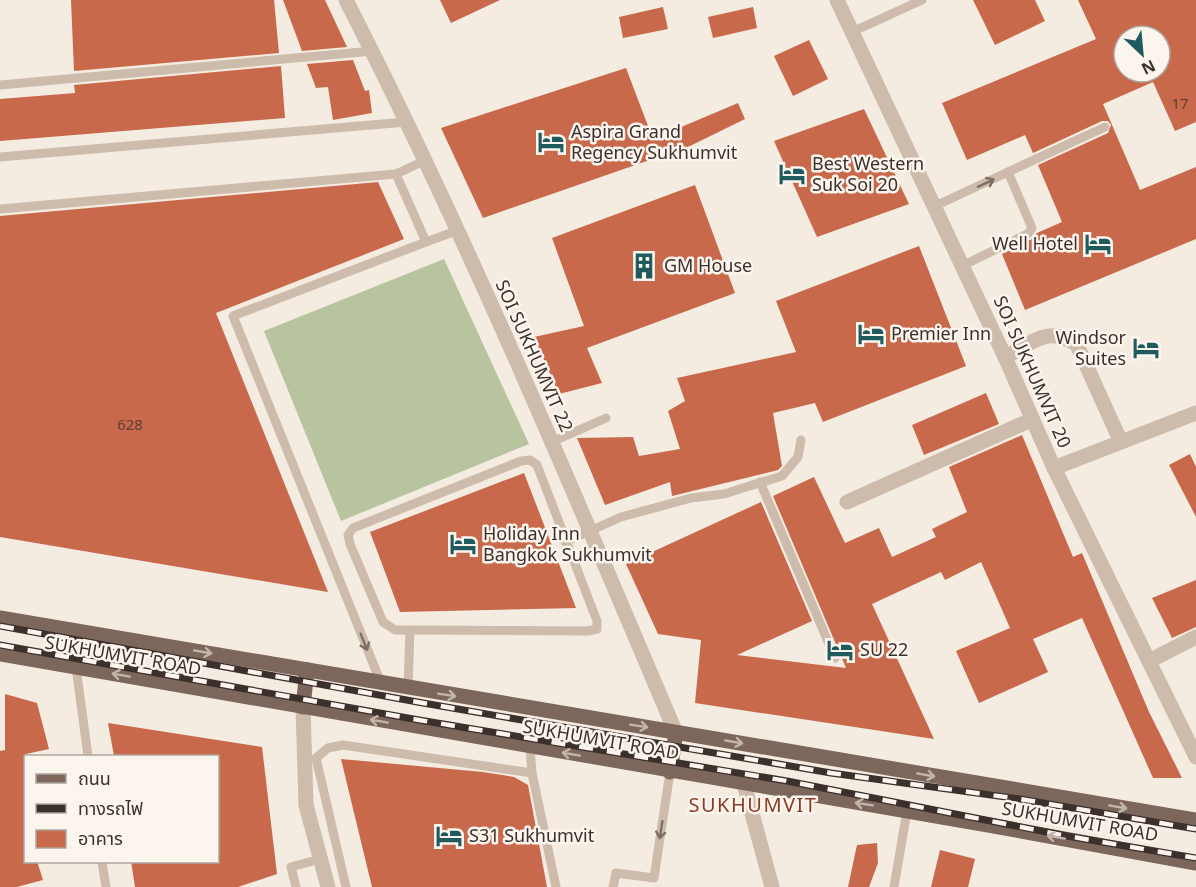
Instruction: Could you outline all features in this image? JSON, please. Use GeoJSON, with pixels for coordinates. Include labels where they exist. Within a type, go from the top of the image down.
{"type":"FeatureCollection","features":[{"type":"Feature","properties":{"kind":"main road","name":"SUKHUMVIT ROAD"},"geometry":{"type":"LineString","coordinates":[[0,618],[1196,820]]}},
{"type":"Feature","properties":{"kind":"main road","name":"SUKHUMVIT ROAD"},"geometry":{"type":"LineString","coordinates":[[0,654],[1196,863]]}},
{"type":"Feature","properties":{"kind":"main road"},"geometry":{"type":"LineString","coordinates":[[303,707],[307,670]]}},
{"type":"Feature","properties":{"kind":"main road"},"geometry":{"type":"LineString","coordinates":[[670,772],[676,733]]}},
{"type":"Feature","properties":{"kind":"street","name":"SOI SUKHUMVIT 22"},"geometry":{"type":"LineString","coordinates":[[346,0],[373,51],[552,442],[676,733]]}},
{"type":"Feature","properties":{"kind":"street","name":"SOI SUKHUMVIT 20"},"geometry":{"type":"LineString","coordinates":[[837,0],[1005,357],[1031,420],[1196,757]]}},
{"type":"Feature","properties":{"kind":"street"},"geometry":{"type":"LineString","coordinates":[[1005,357],[1051,333],[1063,335],[1077,345],[1121,442]]}},
{"type":"Feature","properties":{"kind":"street"},"geometry":{"type":"LineString","coordinates":[[1054,468],[1196,413]]}},
{"type":"Feature","properties":{"kind":"street"},"geometry":{"type":"LineString","coordinates":[[847,502],[1031,420]]}},
{"type":"Feature","properties":{"kind":"street"},"geometry":{"type":"LineString","coordinates":[[1149,661],[1196,638]]}},
{"type":"Feature","properties":{"kind":"street"},"geometry":{"type":"LineString","coordinates":[[303,707],[306,805],[328,887]]}},
{"type":"Feature","properties":{"kind":"street"},"geometry":{"type":"LineString","coordinates":[[744,784],[772,887]]}},
{"type":"Feature","properties":{"kind":"lane"},"geometry":{"type":"LineString","coordinates":[[852,32],[922,0]]}},
{"type":"Feature","properties":{"kind":"lane"},"geometry":{"type":"LineString","coordinates":[[0,85],[373,51]]}},
{"type":"Feature","properties":{"kind":"lane"},"geometry":{"type":"LineString","coordinates":[[0,157],[406,122]]}},
{"type":"Feature","properties":{"kind":"lane"},"geometry":{"type":"LineString","coordinates":[[933,207],[1105,127]]}},
{"type":"Feature","properties":{"kind":"lane"},"geometry":{"type":"LineString","coordinates":[[0,209],[396,174],[424,161]]}},
{"type":"Feature","properties":{"kind":"lane"},"geometry":{"type":"LineString","coordinates":[[962,266],[1029,233],[1032,228],[1008,172]]}},
{"type":"Feature","properties":{"kind":"lane"},"geometry":{"type":"LineString","coordinates":[[396,174],[426,242]]}},
{"type":"Feature","properties":{"kind":"lane"},"geometry":{"type":"LineString","coordinates":[[381,683],[233,316],[456,231]]}},
{"type":"Feature","properties":{"kind":"lane"},"geometry":{"type":"LineString","coordinates":[[552,442],[606,418]]}},
{"type":"Feature","properties":{"kind":"lane"},"geometry":{"type":"LineString","coordinates":[[565,542],[621,517],[691,498],[724,494],[782,476],[798,457],[801,440]]}},
{"type":"Feature","properties":{"kind":"lane"},"geometry":{"type":"LineString","coordinates":[[530,460],[537,465],[565,542],[597,621],[597,629],[588,631],[395,630],[383,622],[348,536],[353,528],[521,461],[530,460]]}},
{"type":"Feature","properties":{"kind":"lane"},"geometry":{"type":"LineString","coordinates":[[760,483],[835,658]]}},
{"type":"Feature","properties":{"kind":"lane"},"geometry":{"type":"LineString","coordinates":[[408,688],[410,630]]}},
{"type":"Feature","properties":{"kind":"lane"},"geometry":{"type":"LineString","coordinates":[[76,667],[88,755]]}},
{"type":"Feature","properties":{"kind":"lane"},"geometry":{"type":"LineString","coordinates":[[346,887],[316,758],[328,748],[343,745],[532,773]]}},
{"type":"Feature","properties":{"kind":"lane"},"geometry":{"type":"LineString","coordinates":[[530,747],[532,773],[556,887]]}},
{"type":"Feature","properties":{"kind":"lane"},"geometry":{"type":"LineString","coordinates":[[613,887],[616,873],[654,878],[670,772]]}},
{"type":"Feature","properties":{"kind":"lane"},"geometry":{"type":"LineString","coordinates":[[894,887],[907,811]]}},
{"type":"Feature","properties":{"kind":"lane"},"geometry":{"type":"LineString","coordinates":[[296,887],[291,867],[320,858]]}},
{"type":"Feature","properties":{"kind":"lane"},"geometry":{"type":"LineString","coordinates":[[102,863],[106,887]]}},
{"type":"Feature","properties":{"kind":"green space"},"geometry":{"type":"Polygon","coordinates":[[[444,259],[529,444],[341,521],[264,331],[444,259]]]}},
{"type":"Feature","properties":{"kind":"building"},"geometry":{"type":"Polygon","coordinates":[[[71,0],[274,0],[279,53],[74,71],[71,0]]]}},
{"type":"Feature","properties":{"kind":"building"},"geometry":{"type":"Polygon","coordinates":[[[283,0],[325,0],[347,47],[302,51],[283,0]]]}},
{"type":"Feature","properties":{"kind":"building"},"geometry":{"type":"Polygon","coordinates":[[[440,0],[500,0],[451,23],[440,0]]]}},
{"type":"Feature","properties":{"kind":"building"},"geometry":{"type":"Polygon","coordinates":[[[973,0],[1035,0],[1045,21],[995,45],[973,0]]]}},
{"type":"Feature","properties":{"kind":"building"},"geometry":{"type":"Polygon","coordinates":[[[1078,0],[1196,0],[1196,122],[1175,131],[1154,84],[1172,84],[1172,24],[1112,24],[1112,84],[1148,84],[1103,104],[1140,190],[1196,167],[1196,239],[1025,310],[1002,254],[1032,239],[1037,233],[1062,222],[1038,165],[1108,133],[1111,125],[1108,121],[1102,121],[1033,153],[1025,135],[967,160],[942,103],[1096,39],[1078,0]]]}},
{"type":"Feature","properties":{"kind":"building"},"geometry":{"type":"Polygon","coordinates":[[[663,7],[668,29],[623,38],[619,17],[663,7]]]}},
{"type":"Feature","properties":{"kind":"building"},"geometry":{"type":"Polygon","coordinates":[[[753,7],[757,28],[713,38],[708,17],[753,7]]]}},
{"type":"Feature","properties":{"kind":"building"},"geometry":{"type":"Polygon","coordinates":[[[809,40],[828,79],[793,96],[774,56],[809,40]]]}},
{"type":"Feature","properties":{"kind":"building"},"geometry":{"type":"Polygon","coordinates":[[[353,60],[365,91],[369,90],[372,113],[333,120],[328,87],[316,88],[307,64],[353,60]]]}},
{"type":"Feature","properties":{"kind":"building"},"geometry":{"type":"Polygon","coordinates":[[[281,66],[285,118],[0,141],[0,99],[75,93],[74,85],[281,66]]]}},
{"type":"Feature","properties":{"kind":"building","name":"Aspira Grand Regency Sukhumvit"},"geometry":{"type":"Polygon","coordinates":[[[626,68],[653,139],[738,103],[745,119],[690,146],[483,218],[441,128],[626,68]]]}},
{"type":"Feature","properties":{"kind":"building"},"geometry":{"type":"Polygon","coordinates":[[[864,109],[909,204],[817,237],[774,141],[864,109]]]}},
{"type":"Feature","properties":{"kind":"building"},"geometry":{"type":"Polygon","coordinates":[[[378,182],[404,239],[216,313],[328,592],[0,537],[0,216],[378,182]]]}},
{"type":"Feature","properties":{"kind":"building","name":"GM House"},"geometry":{"type":"Polygon","coordinates":[[[695,185],[735,293],[587,348],[602,383],[559,394],[534,337],[584,326],[552,238],[695,185]]]}},
{"type":"Feature","properties":{"kind":"building"},"geometry":{"type":"Polygon","coordinates":[[[919,246],[966,366],[823,422],[815,403],[773,413],[782,466],[778,470],[672,496],[670,482],[605,505],[577,438],[633,437],[639,456],[680,449],[668,411],[685,401],[677,378],[796,352],[776,301],[919,246]]]}},
{"type":"Feature","properties":{"kind":"building"},"geometry":{"type":"Polygon","coordinates":[[[986,393],[999,424],[924,455],[912,425],[986,393]]]}},
{"type":"Feature","properties":{"kind":"building"},"geometry":{"type":"Polygon","coordinates":[[[1022,435],[1073,557],[1082,553],[1149,712],[1182,778],[1153,778],[1082,618],[1033,639],[1048,672],[979,703],[956,651],[1010,628],[981,562],[945,580],[941,572],[872,604],[934,739],[695,703],[701,640],[658,634],[626,564],[761,502],[812,621],[737,655],[846,668],[773,496],[814,477],[845,543],[879,528],[892,557],[936,537],[932,529],[967,512],[949,467],[1022,435]]]}},
{"type":"Feature","properties":{"kind":"building"},"geometry":{"type":"Polygon","coordinates":[[[1190,454],[1196,467],[1196,517],[1169,465],[1190,454]]]}},
{"type":"Feature","properties":{"kind":"building","name":"Holiday Inn Bangkok Sukhumvit"},"geometry":{"type":"Polygon","coordinates":[[[524,473],[576,608],[400,612],[370,532],[524,473]]]}},
{"type":"Feature","properties":{"kind":"building"},"geometry":{"type":"Polygon","coordinates":[[[1196,580],[1196,627],[1172,638],[1152,598],[1196,580]]]}},
{"type":"Feature","properties":{"kind":"building"},"geometry":{"type":"Polygon","coordinates":[[[5,694],[37,703],[49,749],[24,755],[24,863],[38,863],[43,880],[17,887],[0,887],[0,751],[5,750],[5,694]]]}},
{"type":"Feature","properties":{"kind":"building"},"geometry":{"type":"Polygon","coordinates":[[[108,723],[262,747],[277,874],[238,887],[135,887],[131,863],[219,863],[219,755],[114,755],[108,723]]]}},
{"type":"Feature","properties":{"kind":"building","name":"S31 Sukhumvit"},"geometry":{"type":"Polygon","coordinates":[[[341,759],[483,772],[514,777],[528,785],[547,887],[372,887],[341,759]]]}},
{"type":"Feature","properties":{"kind":"building"},"geometry":{"type":"Polygon","coordinates":[[[877,843],[878,863],[869,887],[848,887],[857,845],[877,843]]]}},
{"type":"Feature","properties":{"kind":"building"},"geometry":{"type":"Polygon","coordinates":[[[940,850],[975,859],[968,887],[931,887],[940,850]]]}},
{"type":"Feature","properties":{"kind":"railway"},"geometry":{"type":"LineString","coordinates":[[0,626],[423,703],[831,773],[1020,799],[1196,829]]}},
{"type":"Feature","properties":{"kind":"railway"},"geometry":{"type":"LineString","coordinates":[[0,645],[419,720],[787,781],[1067,836],[1196,858]]}},
{"type":"Feature","properties":{"kind":"place","name":"Aspira Grand Regency Sukhumvit"},"geometry":{"type":"Point","coordinates":[551,142]}},
{"type":"Feature","properties":{"kind":"place","name":"Best Western Suk Soi 20"},"geometry":{"type":"Point","coordinates":[792,174]}},
{"type":"Feature","properties":{"kind":"place","name":"Well Hotel"},"geometry":{"type":"Point","coordinates":[1098,244]}},
{"type":"Feature","properties":{"kind":"place","name":"GM House"},"geometry":{"type":"Point","coordinates":[644,266]}},
{"type":"Feature","properties":{"kind":"place","name":"Premier Inn"},"geometry":{"type":"Point","coordinates":[871,334]}},
{"type":"Feature","properties":{"kind":"place","name":"Windsor Suites"},"geometry":{"type":"Point","coordinates":[1146,348]}},
{"type":"Feature","properties":{"kind":"place","name":"Holiday Inn Bangkok Sukhumvit"},"geometry":{"type":"Point","coordinates":[463,544]}},
{"type":"Feature","properties":{"kind":"place","name":"SU 22"},"geometry":{"type":"Point","coordinates":[840,650]}},
{"type":"Feature","properties":{"kind":"place","name":"S31 Sukhumvit"},"geometry":{"type":"Point","coordinates":[449,836]}},
{"type":"Feature","properties":{"kind":"district","name":"SUKHUMVIT"},"geometry":{"type":"Point","coordinates":[753,805]}}]}
